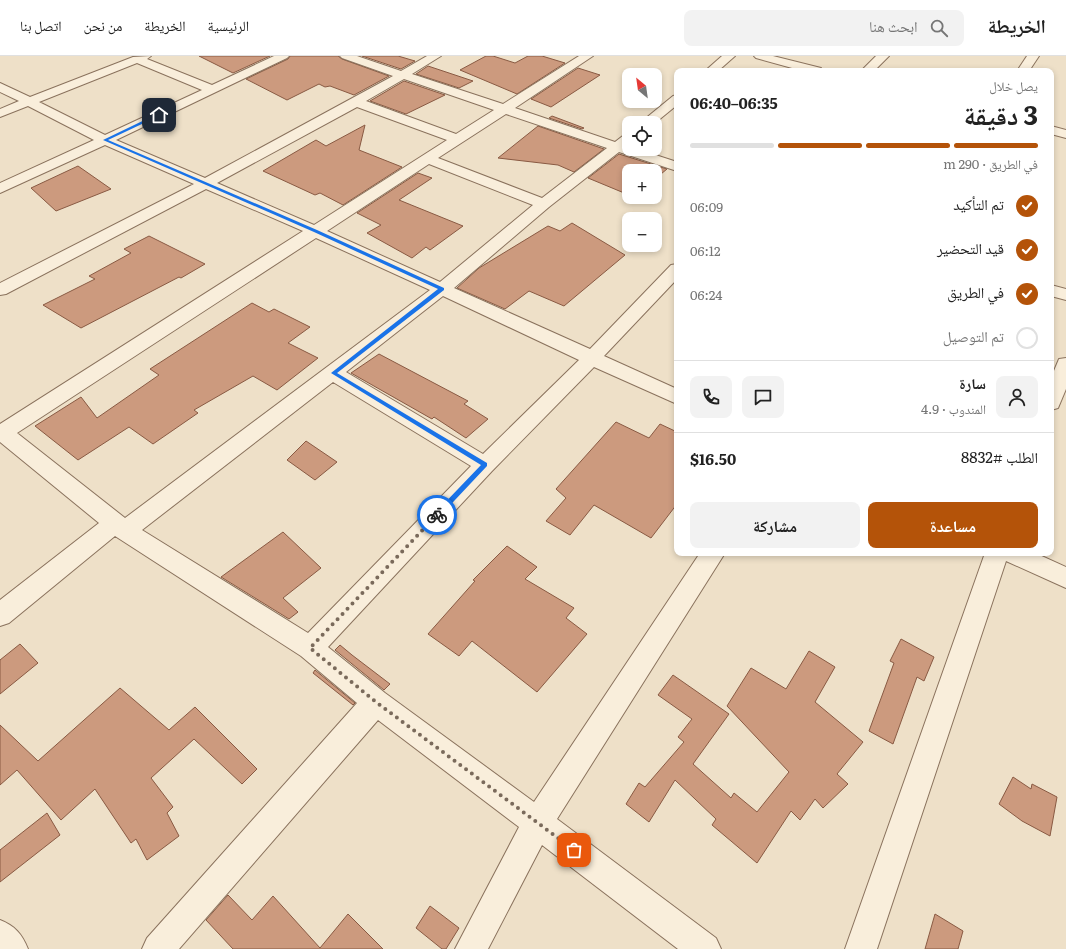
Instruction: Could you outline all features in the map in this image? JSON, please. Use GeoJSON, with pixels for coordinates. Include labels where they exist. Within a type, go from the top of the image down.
{"type":"FeatureCollection","features":[{"type":"Feature","properties":{"kind":"street"},"geometry":{"type":"LineString","coordinates":[[0,189],[283,56]]}},
{"type":"Feature","properties":{"kind":"street"},"geometry":{"type":"LineString","coordinates":[[346,56],[503,109],[622,143]]}},
{"type":"Feature","properties":{"kind":"street"},"geometry":{"type":"LineString","coordinates":[[0,290],[205,184],[356,102],[435,56]]}},
{"type":"Feature","properties":{"kind":"street"},"geometry":{"type":"LineString","coordinates":[[586,56],[1,433],[121,527],[310,648],[376,702],[538,822],[705,949]]}},
{"type":"Feature","properties":{"kind":"street"},"geometry":{"type":"LineString","coordinates":[[715,68],[729,56]]}},
{"type":"Feature","properties":{"kind":"street"},"geometry":{"type":"LineString","coordinates":[[760,56],[806,68]]}},
{"type":"Feature","properties":{"kind":"street"},"geometry":{"type":"LineString","coordinates":[[870,68],[883,56]]}},
{"type":"Feature","properties":{"kind":"street"},"geometry":{"type":"LineString","coordinates":[[1025,68],[1033,56]]}},
{"type":"Feature","properties":{"kind":"street"},"geometry":{"type":"LineString","coordinates":[[0,113],[141,58],[212,90]]}},
{"type":"Feature","properties":{"kind":"street"},"geometry":{"type":"LineString","coordinates":[[0,87],[105,140],[315,231],[593,357],[674,397]]}},
{"type":"Feature","properties":{"kind":"street"},"geometry":{"type":"LineString","coordinates":[[656,116],[674,101]]}},
{"type":"Feature","properties":{"kind":"street"},"geometry":{"type":"LineString","coordinates":[[356,102],[457,139]]}},
{"type":"Feature","properties":{"kind":"street"},"geometry":{"type":"LineString","coordinates":[[1054,131],[1066,134]]}},
{"type":"Feature","properties":{"kind":"street"},"geometry":{"type":"LineString","coordinates":[[0,615],[333,373],[442,289],[544,204],[622,144]]}},
{"type":"Feature","properties":{"kind":"street"},"geometry":{"type":"LineString","coordinates":[[652,156],[674,166]]}},
{"type":"Feature","properties":{"kind":"street"},"geometry":{"type":"LineString","coordinates":[[427,159],[544,204]]}},
{"type":"Feature","properties":{"kind":"street"},"geometry":{"type":"LineString","coordinates":[[310,648],[485,465],[593,357],[674,272]]}},
{"type":"Feature","properties":{"kind":"street"},"geometry":{"type":"LineString","coordinates":[[1054,291],[1066,295]]}},
{"type":"Feature","properties":{"kind":"street"},"geometry":{"type":"LineString","coordinates":[[1054,395],[1066,364]]}},
{"type":"Feature","properties":{"kind":"street"},"geometry":{"type":"LineString","coordinates":[[333,373],[485,465]]}},
{"type":"Feature","properties":{"kind":"street"},"geometry":{"type":"LineString","coordinates":[[471,949],[538,822],[710,556]]}},
{"type":"Feature","properties":{"kind":"street"},"geometry":{"type":"LineString","coordinates":[[861,949],[996,556]]}},
{"type":"Feature","properties":{"kind":"street"},"geometry":{"type":"LineString","coordinates":[[1018,556],[1066,578]]}},
{"type":"Feature","properties":{"kind":"street"},"geometry":{"type":"LineString","coordinates":[[158,949],[376,702]]}},
{"type":"Feature","properties":{"kind":"street"},"geometry":{"type":"LineString","coordinates":[[0,936],[12,949]]}},
{"type":"Feature","properties":{"kind":"building"},"geometry":{"type":"Polygon","coordinates":[[[199,56],[270,56],[233,73],[199,56]]]}},
{"type":"Feature","properties":{"kind":"building"},"geometry":{"type":"Polygon","coordinates":[[[290,56],[338,56],[342,59],[389,76],[354,95],[330,86],[325,87],[319,84],[287,100],[246,79],[288,59],[290,56]]]}},
{"type":"Feature","properties":{"kind":"building"},"geometry":{"type":"Polygon","coordinates":[[[362,56],[398,56],[415,61],[401,69],[362,56]]]}},
{"type":"Feature","properties":{"kind":"building"},"geometry":{"type":"Polygon","coordinates":[[[486,56],[493,56],[515,63],[528,56],[542,56],[565,63],[517,94],[460,70],[486,56]]]}},
{"type":"Feature","properties":{"kind":"building"},"geometry":{"type":"Polygon","coordinates":[[[428,66],[473,81],[459,88],[416,74],[428,66]]]}},
{"type":"Feature","properties":{"kind":"building"},"geometry":{"type":"Polygon","coordinates":[[[578,68],[600,75],[551,107],[531,99],[578,68]]]}},
{"type":"Feature","properties":{"kind":"building"},"geometry":{"type":"Polygon","coordinates":[[[404,81],[445,95],[406,114],[370,101],[404,81]]]}},
{"type":"Feature","properties":{"kind":"building"},"geometry":{"type":"Polygon","coordinates":[[[552,116],[584,128],[582,129],[549,118],[552,116]]]}},
{"type":"Feature","properties":{"kind":"building"},"geometry":{"type":"Polygon","coordinates":[[[365,125],[359,150],[402,167],[343,205],[320,193],[315,195],[263,171],[316,140],[326,146],[365,125]]]}},
{"type":"Feature","properties":{"kind":"building"},"geometry":{"type":"Polygon","coordinates":[[[538,126],[604,149],[574,172],[558,165],[498,158],[538,126]]]}},
{"type":"Feature","properties":{"kind":"building"},"geometry":{"type":"Polygon","coordinates":[[[619,154],[651,164],[622,164],[622,192],[588,178],[619,154]]]}},
{"type":"Feature","properties":{"kind":"building"},"geometry":{"type":"Polygon","coordinates":[[[78,166],[111,189],[56,211],[31,188],[78,166]]]}},
{"type":"Feature","properties":{"kind":"building"},"geometry":{"type":"Polygon","coordinates":[[[662,167],[667,169],[662,173],[662,167]]]}},
{"type":"Feature","properties":{"kind":"building"},"geometry":{"type":"Polygon","coordinates":[[[418,173],[432,178],[399,200],[463,226],[430,250],[426,247],[412,258],[367,233],[381,225],[357,213],[418,173]]]}},
{"type":"Feature","properties":{"kind":"building"},"geometry":{"type":"Polygon","coordinates":[[[572,223],[625,255],[564,306],[529,291],[505,309],[457,288],[479,268],[548,226],[560,231],[572,223]]]}},
{"type":"Feature","properties":{"kind":"building"},"geometry":{"type":"Polygon","coordinates":[[[149,236],[205,264],[181,278],[179,277],[81,328],[43,305],[95,279],[89,276],[131,253],[124,249],[149,236]]]}},
{"type":"Feature","properties":{"kind":"building"},"geometry":{"type":"Polygon","coordinates":[[[252,303],[269,312],[274,309],[310,327],[288,343],[318,358],[277,390],[253,376],[194,410],[198,413],[153,444],[129,427],[78,460],[35,426],[81,397],[97,418],[159,375],[150,369],[252,303]]]}},
{"type":"Feature","properties":{"kind":"building"},"geometry":{"type":"Polygon","coordinates":[[[379,354],[468,401],[464,404],[488,419],[466,438],[434,417],[432,419],[351,373],[379,354]]]}},
{"type":"Feature","properties":{"kind":"building"},"geometry":{"type":"Polygon","coordinates":[[[616,422],[649,438],[660,424],[674,431],[674,508],[651,538],[594,505],[570,535],[546,521],[566,498],[556,489],[616,422]]]}},
{"type":"Feature","properties":{"kind":"building"},"geometry":{"type":"Polygon","coordinates":[[[306,441],[337,462],[315,480],[287,460],[306,441]]]}},
{"type":"Feature","properties":{"kind":"building"},"geometry":{"type":"Polygon","coordinates":[[[283,532],[321,568],[283,598],[298,612],[289,619],[221,577],[283,532]]]}},
{"type":"Feature","properties":{"kind":"building"},"geometry":{"type":"Polygon","coordinates":[[[507,546],[537,567],[525,579],[574,608],[566,618],[587,634],[537,692],[472,641],[459,656],[428,634],[475,581],[473,580],[507,546]]]}},
{"type":"Feature","properties":{"kind":"building"},"geometry":{"type":"Polygon","coordinates":[[[901,639],[934,657],[924,681],[917,677],[893,744],[869,731],[894,663],[890,661],[901,639]]]}},
{"type":"Feature","properties":{"kind":"building"},"geometry":{"type":"Polygon","coordinates":[[[20,644],[38,663],[0,694],[0,660],[20,644]]]}},
{"type":"Feature","properties":{"kind":"building"},"geometry":{"type":"Polygon","coordinates":[[[340,645],[390,684],[384,690],[335,650],[340,645]]]}},
{"type":"Feature","properties":{"kind":"building"},"geometry":{"type":"Polygon","coordinates":[[[809,651],[835,667],[815,702],[863,742],[837,774],[848,784],[823,808],[815,799],[800,820],[791,811],[757,863],[712,825],[716,819],[675,780],[649,822],[626,804],[639,783],[645,787],[684,742],[678,737],[692,719],[658,695],[673,675],[729,714],[693,764],[731,798],[734,793],[757,812],[789,772],[727,706],[751,668],[786,689],[809,651]]]}},
{"type":"Feature","properties":{"kind":"building"},"geometry":{"type":"Polygon","coordinates":[[[315,670],[355,703],[353,705],[313,673],[315,670]]]}},
{"type":"Feature","properties":{"kind":"building"},"geometry":{"type":"Polygon","coordinates":[[[120,688],[169,730],[195,707],[257,769],[242,784],[194,739],[151,778],[173,807],[167,813],[179,836],[147,860],[136,839],[131,843],[95,789],[61,820],[17,770],[0,785],[0,725],[38,761],[120,688]]]}},
{"type":"Feature","properties":{"kind":"building"},"geometry":{"type":"Polygon","coordinates":[[[1013,777],[1031,789],[1032,784],[1057,797],[1050,836],[1022,821],[999,804],[1013,777]]]}},
{"type":"Feature","properties":{"kind":"building"},"geometry":{"type":"Polygon","coordinates":[[[47,813],[60,835],[0,882],[0,850],[47,813]]]}},
{"type":"Feature","properties":{"kind":"building"},"geometry":{"type":"Polygon","coordinates":[[[228,895],[252,920],[273,896],[320,948],[348,914],[383,949],[233,949],[206,920],[228,895]]]}},
{"type":"Feature","properties":{"kind":"building"},"geometry":{"type":"Polygon","coordinates":[[[430,906],[459,928],[446,949],[442,949],[416,928],[430,906]]]}},
{"type":"Feature","properties":{"kind":"building"},"geometry":{"type":"Polygon","coordinates":[[[935,914],[963,931],[958,949],[925,949],[935,914]]]}},
{"type":"Feature","properties":{"kind":"way so far"},"geometry":{"type":"LineString","coordinates":[[437,515],[310,648],[376,702],[574,850]]}},
{"type":"Feature","properties":{"kind":"route"},"geometry":{"type":"LineString","coordinates":[[159,115],[105,140],[315,231],[442,289],[333,373],[485,465],[437,515]]}}]}
